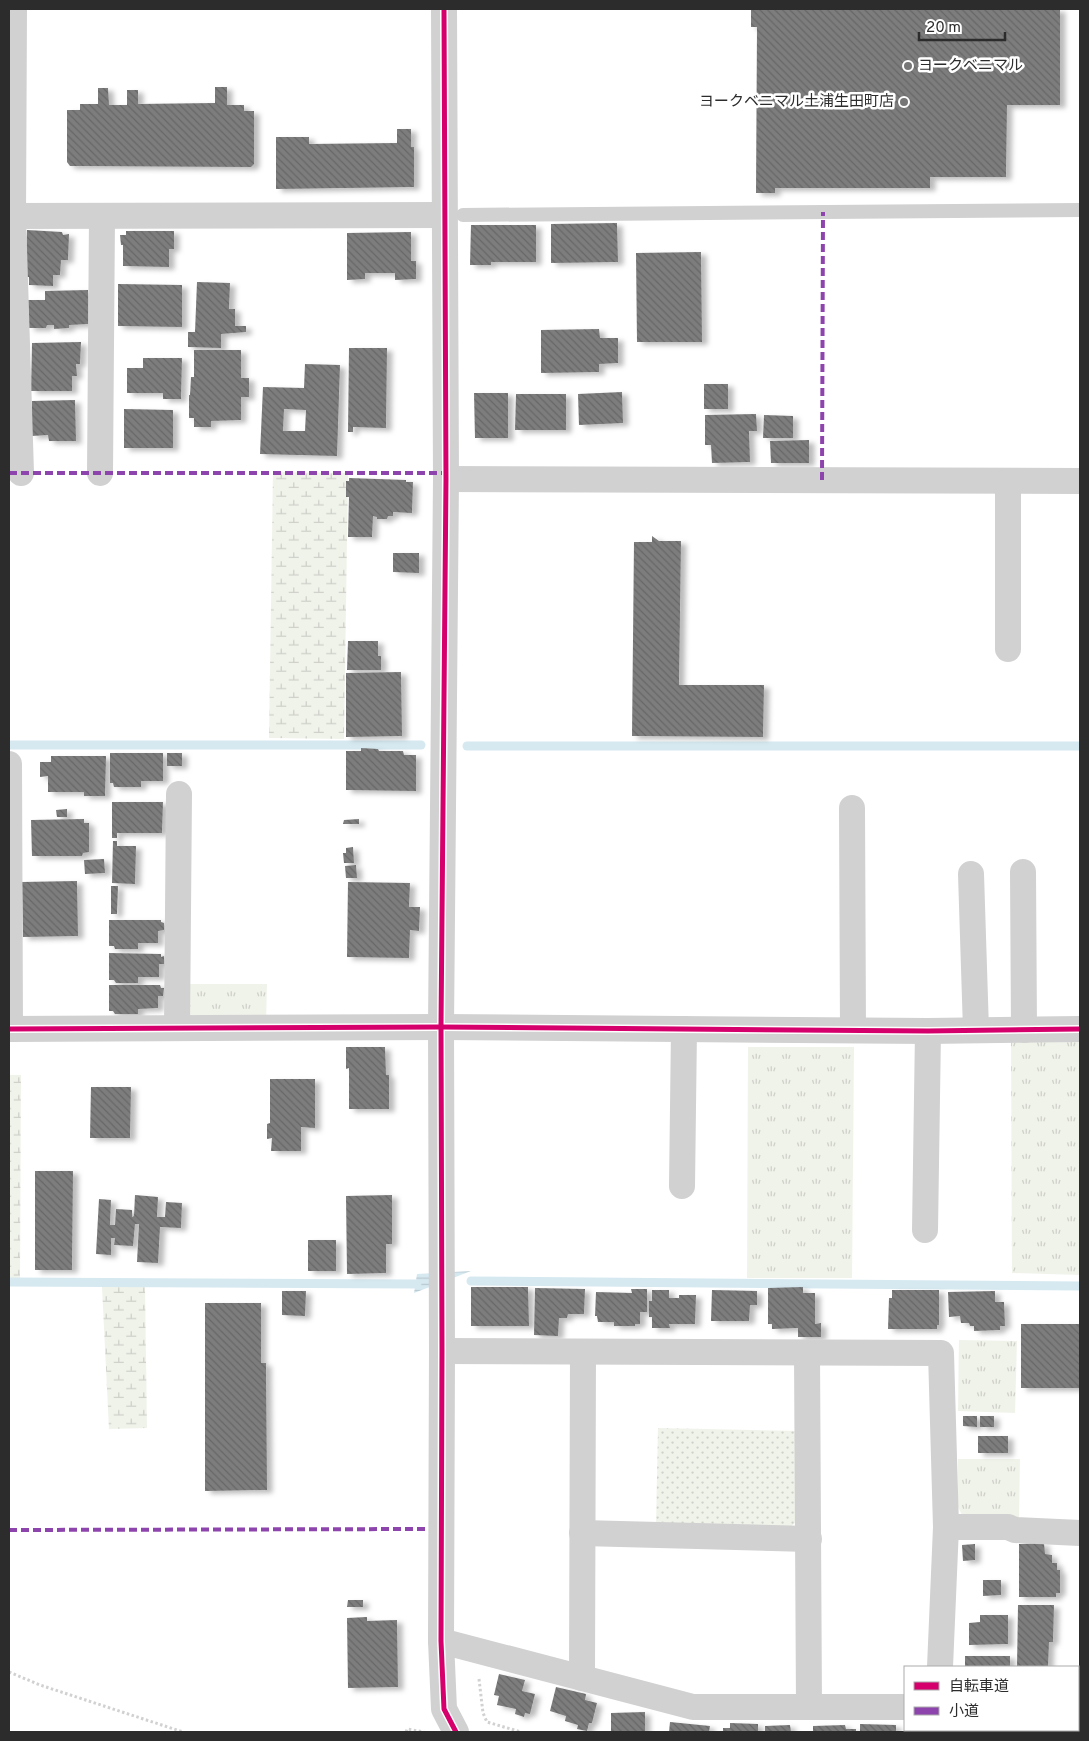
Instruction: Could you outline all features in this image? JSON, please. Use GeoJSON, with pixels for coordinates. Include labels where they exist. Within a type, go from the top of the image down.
{"type":"FeatureCollection","features":[{"type":"Feature","properties":{"kind":"street"},"geometry":{"type":"LineString","coordinates":[[14,9],[11,216],[21,473]]}},
{"type":"Feature","properties":{"kind":"street"},"geometry":{"type":"LineString","coordinates":[[444,9],[453,215],[446,479],[441,1027],[442,1351],[440,1641],[444,1709],[456,1732]]}},
{"type":"Feature","properties":{"kind":"street"},"geometry":{"type":"LineString","coordinates":[[11,216],[453,215]]}},
{"type":"Feature","properties":{"kind":"street"},"geometry":{"type":"LineString","coordinates":[[100,473],[102,216]]}},
{"type":"Feature","properties":{"kind":"street"},"geometry":{"type":"LineString","coordinates":[[446,479],[1080,481]]}},
{"type":"Feature","properties":{"kind":"street"},"geometry":{"type":"LineString","coordinates":[[1008,481],[1008,649]]}},
{"type":"Feature","properties":{"kind":"street"},"geometry":{"type":"LineString","coordinates":[[9,764],[9,1029],[441,1027],[928,1031],[1080,1029]]}},
{"type":"Feature","properties":{"kind":"street"},"geometry":{"type":"LineString","coordinates":[[177,1028],[179,794]]}},
{"type":"Feature","properties":{"kind":"street"},"geometry":{"type":"LineString","coordinates":[[852,808],[853,1030]]}},
{"type":"Feature","properties":{"kind":"street"},"geometry":{"type":"LineString","coordinates":[[1023,872],[1024,1030]]}},
{"type":"Feature","properties":{"kind":"street"},"geometry":{"type":"LineString","coordinates":[[971,874],[976,1030]]}},
{"type":"Feature","properties":{"kind":"street"},"geometry":{"type":"LineString","coordinates":[[682,1186],[684,1029]]}},
{"type":"Feature","properties":{"kind":"street"},"geometry":{"type":"LineString","coordinates":[[924,1230],[928,1031]]}},
{"type":"Feature","properties":{"kind":"street"},"geometry":{"type":"LineString","coordinates":[[442,1351],[941,1353],[946,1527],[940,1666]]}},
{"type":"Feature","properties":{"kind":"street"},"geometry":{"type":"LineString","coordinates":[[582,1678],[583,1352]]}},
{"type":"Feature","properties":{"kind":"street"},"geometry":{"type":"LineString","coordinates":[[807,1353],[809,1707]]}},
{"type":"Feature","properties":{"kind":"street"},"geometry":{"type":"LineString","coordinates":[[946,1527],[1008,1527],[1015,1530],[1080,1533]]}},
{"type":"Feature","properties":{"kind":"street"},"geometry":{"type":"LineString","coordinates":[[582,1533],[808,1539]]}},
{"type":"Feature","properties":{"kind":"street"},"geometry":{"type":"LineString","coordinates":[[440,1641],[693,1707],[904,1707]]}},
{"type":"Feature","properties":{"kind":"lane"},"geometry":{"type":"LineString","coordinates":[[453,215],[1080,210]]}},
{"type":"Feature","properties":{"kind":"path"},"geometry":{"type":"LineString","coordinates":[[478,1671],[483,1713],[487,1722],[522,1732]]}},
{"type":"Feature","properties":{"kind":"path"},"geometry":{"type":"LineString","coordinates":[[9,1672],[40,1685],[183,1732]]}},
{"type":"Feature","properties":{"kind":"path"},"geometry":{"type":"LineString","coordinates":[[406,1732],[406,1729],[428,1732]]}},
{"type":"Feature","properties":{"kind":"green space"},"geometry":{"type":"Polygon","coordinates":[[[273,472],[348,473],[344,739],[269,738],[273,472]]]}},
{"type":"Feature","properties":{"kind":"green space"},"geometry":{"type":"Polygon","coordinates":[[[190,984],[267,984],[266,1022],[190,1022],[190,984]]]}},
{"type":"Feature","properties":{"kind":"green space"},"geometry":{"type":"Polygon","coordinates":[[[1011,1042],[1080,1042],[1080,1275],[1012,1273],[1011,1042]]]}},
{"type":"Feature","properties":{"kind":"green space"},"geometry":{"type":"Polygon","coordinates":[[[748,1047],[854,1047],[852,1278],[747,1278],[748,1047]]]}},
{"type":"Feature","properties":{"kind":"green space"},"geometry":{"type":"Polygon","coordinates":[[[9,1075],[21,1075],[20,1278],[9,1278],[9,1075]]]}},
{"type":"Feature","properties":{"kind":"green space"},"geometry":{"type":"Polygon","coordinates":[[[102,1287],[145,1287],[147,1428],[109,1429],[102,1287]]]}},
{"type":"Feature","properties":{"kind":"green space"},"geometry":{"type":"Polygon","coordinates":[[[959,1340],[1017,1341],[1015,1413],[958,1411],[959,1340]]]}},
{"type":"Feature","properties":{"kind":"green space"},"geometry":{"type":"Polygon","coordinates":[[[658,1428],[799,1431],[796,1522],[788,1529],[656,1526],[658,1428]]]}},
{"type":"Feature","properties":{"kind":"green space"},"geometry":{"type":"Polygon","coordinates":[[[958,1459],[1020,1459],[1019,1520],[962,1515],[958,1507],[958,1459]]]}},
{"type":"Feature","properties":{"kind":"shaded area"},"geometry":{"type":"Polygon","coordinates":[[[471,1271],[414,1293],[417,1274],[471,1271]]]}},
{"type":"Feature","properties":{"kind":"building","name":"ヨークベニマル"},"geometry":{"type":"Polygon","coordinates":[[[751,9],[1060,9],[1060,105],[1007,105],[1006,177],[930,177],[930,188],[775,188],[775,193],[756,193],[757,27],[751,27],[751,9]]]}},
{"type":"Feature","properties":{"kind":"building"},"geometry":{"type":"Polygon","coordinates":[[[215,87],[227,87],[227,105],[244,105],[244,111],[254,111],[254,164],[251,167],[70,166],[67,162],[67,110],[80,110],[80,104],[98,104],[98,88],[108,88],[109,105],[127,105],[127,90],[138,90],[138,104],[215,103],[215,87]]]}},
{"type":"Feature","properties":{"kind":"building"},"geometry":{"type":"Polygon","coordinates":[[[397,129],[411,129],[411,147],[414,147],[414,187],[276,189],[276,137],[309,137],[309,144],[397,143],[397,129]]]}},
{"type":"Feature","properties":{"kind":"building"},"geometry":{"type":"Polygon","coordinates":[[[617,223],[618,262],[551,263],[551,224],[617,223]]]}},
{"type":"Feature","properties":{"kind":"building"},"geometry":{"type":"Polygon","coordinates":[[[471,225],[536,225],[536,262],[491,262],[491,265],[470,265],[471,225]]]}},
{"type":"Feature","properties":{"kind":"building"},"geometry":{"type":"Polygon","coordinates":[[[27,230],[62,232],[63,235],[69,234],[68,260],[61,260],[60,275],[53,275],[53,286],[29,285],[29,277],[25,277],[27,230]]]}},
{"type":"Feature","properties":{"kind":"building"},"geometry":{"type":"Polygon","coordinates":[[[126,231],[174,231],[174,249],[169,249],[169,267],[123,266],[123,245],[121,245],[120,235],[126,235],[126,231]]]}},
{"type":"Feature","properties":{"kind":"building"},"geometry":{"type":"Polygon","coordinates":[[[411,232],[411,261],[416,261],[416,279],[395,280],[395,273],[365,273],[365,279],[347,280],[347,233],[411,232]]]}},
{"type":"Feature","properties":{"kind":"building"},"geometry":{"type":"Polygon","coordinates":[[[701,252],[702,342],[637,342],[636,253],[701,252]]]}},
{"type":"Feature","properties":{"kind":"building"},"geometry":{"type":"Polygon","coordinates":[[[197,282],[230,283],[229,309],[235,309],[235,326],[246,326],[246,332],[221,334],[221,348],[188,347],[188,332],[195,332],[197,282]]]}},
{"type":"Feature","properties":{"kind":"building"},"geometry":{"type":"Polygon","coordinates":[[[118,284],[182,285],[182,327],[118,326],[118,284]]]}},
{"type":"Feature","properties":{"kind":"building"},"geometry":{"type":"Polygon","coordinates":[[[88,290],[88,324],[69,325],[69,328],[54,329],[54,325],[47,325],[46,328],[29,328],[28,300],[45,300],[45,291],[88,290]]]}},
{"type":"Feature","properties":{"kind":"building"},"geometry":{"type":"Polygon","coordinates":[[[599,329],[600,338],[618,338],[618,363],[599,364],[599,372],[541,373],[541,330],[599,329]]]}},
{"type":"Feature","properties":{"kind":"building"},"geometry":{"type":"Polygon","coordinates":[[[81,342],[80,364],[76,364],[77,376],[72,376],[72,391],[31,391],[32,343],[81,342]]]}},
{"type":"Feature","properties":{"kind":"building"},"geometry":{"type":"Polygon","coordinates":[[[349,348],[387,348],[386,428],[353,427],[353,432],[348,432],[349,348]]]}},
{"type":"Feature","properties":{"kind":"building"},"geometry":{"type":"Polygon","coordinates":[[[194,350],[241,350],[241,378],[249,378],[249,397],[241,397],[241,420],[211,421],[211,427],[194,427],[194,418],[189,418],[189,395],[191,377],[194,377],[194,350]]]}},
{"type":"Feature","properties":{"kind":"building"},"geometry":{"type":"Polygon","coordinates":[[[143,358],[182,358],[181,399],[163,399],[163,393],[127,393],[127,368],[143,368],[143,358]]]}},
{"type":"Feature","properties":{"kind":"building"},"geometry":{"type":"Polygon","coordinates":[[[305,364],[340,365],[337,456],[260,454],[263,387],[304,388],[305,364]],[[284,409],[283,431],[305,431],[306,410],[284,409]]]}},
{"type":"Feature","properties":{"kind":"building"},"geometry":{"type":"Polygon","coordinates":[[[704,384],[728,384],[728,409],[704,409],[704,384]]]}},
{"type":"Feature","properties":{"kind":"building"},"geometry":{"type":"Polygon","coordinates":[[[622,392],[623,423],[579,425],[578,394],[622,392]]]}},
{"type":"Feature","properties":{"kind":"building"},"geometry":{"type":"Polygon","coordinates":[[[474,393],[508,393],[508,438],[475,438],[474,393]]]}},
{"type":"Feature","properties":{"kind":"building"},"geometry":{"type":"Polygon","coordinates":[[[516,394],[566,394],[566,430],[515,430],[516,394]]]}},
{"type":"Feature","properties":{"kind":"building"},"geometry":{"type":"Polygon","coordinates":[[[75,400],[76,441],[49,441],[48,435],[32,436],[32,401],[75,400]]]}},
{"type":"Feature","properties":{"kind":"building"},"geometry":{"type":"Polygon","coordinates":[[[124,409],[173,410],[173,448],[124,448],[124,409]]]}},
{"type":"Feature","properties":{"kind":"building"},"geometry":{"type":"Polygon","coordinates":[[[756,414],[757,431],[749,431],[750,462],[712,463],[711,445],[705,445],[705,415],[756,414]]]}},
{"type":"Feature","properties":{"kind":"building"},"geometry":{"type":"Polygon","coordinates":[[[764,415],[793,416],[793,438],[763,438],[764,415]]]}},
{"type":"Feature","properties":{"kind":"building"},"geometry":{"type":"Polygon","coordinates":[[[809,440],[809,463],[771,463],[770,441],[809,440]]]}},
{"type":"Feature","properties":{"kind":"building"},"geometry":{"type":"Polygon","coordinates":[[[349,478],[406,480],[406,482],[413,482],[412,513],[393,512],[393,516],[388,516],[387,519],[377,519],[377,517],[373,516],[372,537],[348,537],[349,497],[346,497],[346,481],[349,481],[349,478]]]}},
{"type":"Feature","properties":{"kind":"building"},"geometry":{"type":"Polygon","coordinates":[[[652,536],[659,541],[681,541],[679,685],[764,685],[763,737],[632,736],[634,542],[652,542],[652,536]]]}},
{"type":"Feature","properties":{"kind":"building"},"geometry":{"type":"Polygon","coordinates":[[[393,553],[419,553],[419,573],[393,572],[393,553]]]}},
{"type":"Feature","properties":{"kind":"building"},"geometry":{"type":"Polygon","coordinates":[[[348,641],[378,641],[378,656],[381,656],[381,670],[347,670],[348,641]]]}},
{"type":"Feature","properties":{"kind":"building"},"geometry":{"type":"Polygon","coordinates":[[[401,672],[402,736],[346,737],[346,673],[401,672]]]}},
{"type":"Feature","properties":{"kind":"building"},"geometry":{"type":"Polygon","coordinates":[[[361,748],[378,749],[379,751],[403,751],[404,755],[416,755],[416,791],[346,790],[346,751],[361,751],[361,748]]]}},
{"type":"Feature","properties":{"kind":"building"},"geometry":{"type":"Polygon","coordinates":[[[110,753],[163,753],[163,781],[141,781],[141,787],[114,787],[113,783],[110,783],[110,753]]]}},
{"type":"Feature","properties":{"kind":"building"},"geometry":{"type":"Polygon","coordinates":[[[167,753],[182,753],[182,766],[167,766],[167,753]]]}},
{"type":"Feature","properties":{"kind":"building"},"geometry":{"type":"Polygon","coordinates":[[[51,756],[106,756],[105,796],[84,796],[84,792],[48,792],[48,776],[40,777],[40,762],[51,762],[51,756]]]}},
{"type":"Feature","properties":{"kind":"building"},"geometry":{"type":"Polygon","coordinates":[[[112,802],[163,802],[162,833],[117,833],[117,838],[112,838],[112,802]]]}},
{"type":"Feature","properties":{"kind":"building"},"geometry":{"type":"Polygon","coordinates":[[[67,809],[67,817],[57,817],[56,810],[67,809]]]}},
{"type":"Feature","properties":{"kind":"building"},"geometry":{"type":"Polygon","coordinates":[[[84,819],[84,823],[89,823],[89,852],[83,853],[82,856],[32,856],[31,820],[84,819]]]}},
{"type":"Feature","properties":{"kind":"building"},"geometry":{"type":"Polygon","coordinates":[[[359,819],[359,824],[343,824],[344,820],[359,819]]]}},
{"type":"Feature","properties":{"kind":"building"},"geometry":{"type":"Polygon","coordinates":[[[113,841],[117,841],[117,846],[136,846],[135,884],[112,883],[113,841]]]}},
{"type":"Feature","properties":{"kind":"building"},"geometry":{"type":"Polygon","coordinates":[[[353,847],[354,863],[344,863],[343,853],[346,853],[346,848],[353,847]]]}},
{"type":"Feature","properties":{"kind":"building"},"geometry":{"type":"Polygon","coordinates":[[[104,859],[105,873],[85,874],[84,860],[104,859]]]}},
{"type":"Feature","properties":{"kind":"building"},"geometry":{"type":"Polygon","coordinates":[[[356,865],[357,878],[346,878],[345,866],[356,865]]]}},
{"type":"Feature","properties":{"kind":"building"},"geometry":{"type":"Polygon","coordinates":[[[77,881],[78,936],[23,937],[22,882],[77,881]]]}},
{"type":"Feature","properties":{"kind":"building"},"geometry":{"type":"Polygon","coordinates":[[[348,882],[410,883],[409,907],[420,907],[419,931],[410,930],[409,958],[347,957],[348,882]]]}},
{"type":"Feature","properties":{"kind":"building"},"geometry":{"type":"Polygon","coordinates":[[[111,886],[118,886],[117,914],[111,914],[111,886]]]}},
{"type":"Feature","properties":{"kind":"building"},"geometry":{"type":"Polygon","coordinates":[[[109,920],[161,920],[164,923],[164,930],[158,931],[158,943],[138,943],[138,949],[115,949],[114,946],[109,946],[109,920]]]}},
{"type":"Feature","properties":{"kind":"building"},"geometry":{"type":"Polygon","coordinates":[[[109,953],[161,954],[161,957],[164,956],[164,964],[159,964],[159,977],[138,977],[138,983],[116,983],[114,980],[109,980],[109,953]]]}},
{"type":"Feature","properties":{"kind":"building"},"geometry":{"type":"Polygon","coordinates":[[[109,985],[160,985],[161,988],[164,988],[163,996],[158,996],[158,1008],[138,1009],[138,1014],[115,1014],[113,1011],[109,1011],[109,985]]]}},
{"type":"Feature","properties":{"kind":"building"},"geometry":{"type":"Polygon","coordinates":[[[346,1047],[385,1047],[386,1075],[389,1075],[389,1109],[349,1109],[349,1068],[346,1069],[346,1047]]]}},
{"type":"Feature","properties":{"kind":"building"},"geometry":{"type":"Polygon","coordinates":[[[270,1079],[315,1079],[315,1128],[301,1127],[301,1151],[271,1151],[272,1138],[267,1139],[267,1124],[270,1123],[270,1079]]]}},
{"type":"Feature","properties":{"kind":"building"},"geometry":{"type":"Polygon","coordinates":[[[91,1087],[131,1087],[130,1138],[90,1138],[91,1087]]]}},
{"type":"Feature","properties":{"kind":"building"},"geometry":{"type":"Polygon","coordinates":[[[35,1171],[73,1171],[72,1270],[35,1270],[35,1171]]]}},
{"type":"Feature","properties":{"kind":"building"},"geometry":{"type":"Polygon","coordinates":[[[135,1195],[158,1197],[157,1217],[165,1217],[166,1202],[182,1203],[181,1228],[160,1227],[158,1263],[137,1262],[139,1224],[135,1224],[133,1246],[114,1245],[115,1238],[111,1238],[111,1255],[96,1254],[99,1199],[111,1200],[110,1225],[115,1225],[116,1209],[132,1210],[132,1217],[134,1216],[135,1195]]]}},
{"type":"Feature","properties":{"kind":"building"},"geometry":{"type":"Polygon","coordinates":[[[392,1195],[392,1244],[386,1244],[386,1273],[347,1274],[346,1196],[392,1195]]]}},
{"type":"Feature","properties":{"kind":"building"},"geometry":{"type":"Polygon","coordinates":[[[308,1240],[336,1240],[336,1271],[308,1271],[308,1240]]]}},
{"type":"Feature","properties":{"kind":"building"},"geometry":{"type":"Polygon","coordinates":[[[471,1287],[528,1287],[529,1326],[471,1326],[471,1287]]]}},
{"type":"Feature","properties":{"kind":"building"},"geometry":{"type":"Polygon","coordinates":[[[803,1287],[803,1293],[815,1293],[815,1324],[821,1323],[821,1337],[798,1337],[798,1328],[772,1329],[772,1324],[768,1324],[768,1288],[803,1287]]]}},
{"type":"Feature","properties":{"kind":"building"},"geometry":{"type":"Polygon","coordinates":[[[535,1288],[585,1289],[584,1314],[568,1314],[567,1318],[559,1318],[558,1336],[534,1335],[535,1288]]]}},
{"type":"Feature","properties":{"kind":"building"},"geometry":{"type":"Polygon","coordinates":[[[631,1289],[647,1289],[647,1312],[640,1312],[640,1324],[635,1324],[635,1326],[614,1326],[614,1322],[598,1322],[597,1316],[595,1316],[596,1292],[632,1293],[631,1289]]]}},
{"type":"Feature","properties":{"kind":"building"},"geometry":{"type":"Polygon","coordinates":[[[652,1290],[669,1290],[669,1298],[679,1298],[679,1295],[696,1295],[695,1324],[669,1324],[670,1328],[652,1328],[652,1317],[649,1317],[649,1301],[652,1301],[652,1290]]]}},
{"type":"Feature","properties":{"kind":"building"},"geometry":{"type":"Polygon","coordinates":[[[712,1290],[757,1291],[757,1305],[750,1305],[749,1321],[711,1321],[712,1290]]]}},
{"type":"Feature","properties":{"kind":"building"},"geometry":{"type":"Polygon","coordinates":[[[892,1290],[939,1290],[939,1325],[937,1325],[937,1329],[888,1329],[889,1298],[892,1298],[892,1290]]]}},
{"type":"Feature","properties":{"kind":"building"},"geometry":{"type":"Polygon","coordinates":[[[282,1291],[306,1291],[305,1316],[282,1315],[282,1291]]]}},
{"type":"Feature","properties":{"kind":"building"},"geometry":{"type":"Polygon","coordinates":[[[995,1291],[995,1302],[1004,1302],[1005,1326],[1000,1326],[1000,1330],[974,1331],[974,1326],[970,1326],[969,1323],[961,1323],[960,1316],[949,1317],[948,1292],[995,1291]]]}},
{"type":"Feature","properties":{"kind":"building"},"geometry":{"type":"Polygon","coordinates":[[[205,1303],[261,1303],[261,1363],[266,1363],[267,1490],[205,1491],[205,1303]]]}},
{"type":"Feature","properties":{"kind":"building"},"geometry":{"type":"Polygon","coordinates":[[[1021,1324],[1080,1324],[1080,1388],[1021,1388],[1021,1324]]]}},
{"type":"Feature","properties":{"kind":"building"},"geometry":{"type":"Polygon","coordinates":[[[963,1416],[977,1416],[977,1427],[963,1426],[963,1416]]]}},
{"type":"Feature","properties":{"kind":"building"},"geometry":{"type":"Polygon","coordinates":[[[980,1416],[994,1416],[994,1427],[980,1427],[980,1416]]]}},
{"type":"Feature","properties":{"kind":"building"},"geometry":{"type":"Polygon","coordinates":[[[978,1436],[1008,1436],[1008,1453],[978,1453],[978,1436]]]}},
{"type":"Feature","properties":{"kind":"building"},"geometry":{"type":"Polygon","coordinates":[[[1044,1543],[1045,1554],[1052,1555],[1052,1563],[1057,1563],[1057,1570],[1060,1570],[1060,1593],[1056,1593],[1056,1597],[1019,1597],[1019,1544],[1044,1543]]]}},
{"type":"Feature","properties":{"kind":"building"},"geometry":{"type":"Polygon","coordinates":[[[975,1544],[975,1560],[963,1561],[962,1545],[975,1544]]]}},
{"type":"Feature","properties":{"kind":"building"},"geometry":{"type":"Polygon","coordinates":[[[983,1580],[1001,1580],[1001,1595],[983,1596],[983,1580]]]}},
{"type":"Feature","properties":{"kind":"building"},"geometry":{"type":"Polygon","coordinates":[[[348,1600],[363,1600],[363,1607],[347,1607],[348,1600]]]}},
{"type":"Feature","properties":{"kind":"building"},"geometry":{"type":"Polygon","coordinates":[[[1018,1605],[1054,1605],[1053,1642],[1049,1642],[1048,1666],[1017,1666],[1018,1605]]]}},
{"type":"Feature","properties":{"kind":"building"},"geometry":{"type":"Polygon","coordinates":[[[980,1615],[1008,1615],[1008,1644],[969,1645],[969,1623],[980,1622],[980,1615]]]}},
{"type":"Feature","properties":{"kind":"building"},"geometry":{"type":"Polygon","coordinates":[[[367,1617],[367,1621],[397,1620],[398,1687],[348,1688],[347,1618],[367,1617]]]}},
{"type":"Feature","properties":{"kind":"building"},"geometry":{"type":"Polygon","coordinates":[[[965,1656],[1010,1656],[1010,1666],[965,1666],[965,1656]]]}},
{"type":"Feature","properties":{"kind":"building"},"geometry":{"type":"Polygon","coordinates":[[[499,1674],[525,1680],[522,1691],[535,1694],[530,1714],[525,1713],[524,1717],[515,1714],[516,1709],[497,1705],[499,1696],[494,1695],[499,1674]]]}},
{"type":"Feature","properties":{"kind":"building"},"geometry":{"type":"Polygon","coordinates":[[[556,1687],[586,1694],[585,1700],[597,1703],[592,1723],[589,1723],[587,1731],[577,1729],[578,1725],[565,1721],[566,1716],[550,1711],[556,1687]]]}},
{"type":"Feature","properties":{"kind":"building"},"geometry":{"type":"Polygon","coordinates":[[[645,1712],[645,1732],[611,1732],[611,1713],[645,1712]]]}},
{"type":"Feature","properties":{"kind":"building"},"geometry":{"type":"Polygon","coordinates":[[[670,1722],[710,1726],[709,1732],[669,1732],[670,1722]]]}},
{"type":"Feature","properties":{"kind":"building"},"geometry":{"type":"Polygon","coordinates":[[[730,1723],[758,1724],[758,1732],[723,1732],[723,1728],[730,1728],[730,1723]]]}},
{"type":"Feature","properties":{"kind":"building"},"geometry":{"type":"Polygon","coordinates":[[[860,1724],[896,1725],[896,1732],[860,1732],[860,1724]]]}},
{"type":"Feature","properties":{"kind":"building"},"geometry":{"type":"Polygon","coordinates":[[[790,1725],[791,1732],[765,1732],[765,1726],[790,1725]]]}},
{"type":"Feature","properties":{"kind":"building"},"geometry":{"type":"Polygon","coordinates":[[[845,1725],[846,1729],[856,1729],[856,1732],[813,1732],[813,1726],[845,1725]]]}},
{"type":"Feature","properties":{"kind":"building"},"geometry":{"type":"Polygon","coordinates":[[[907,1731],[944,1731],[944,1732],[907,1731]]]}},
{"type":"Feature","properties":{"kind":"building"},"geometry":{"type":"Polygon","coordinates":[[[965,1731],[997,1731],[997,1732],[965,1731]]]}},
{"type":"Feature","properties":{"kind":"waterway"},"geometry":{"type":"LineString","coordinates":[[9,745],[421,745]]}},
{"type":"Feature","properties":{"kind":"waterway"},"geometry":{"type":"LineString","coordinates":[[467,746],[1080,746]]}},
{"type":"Feature","properties":{"kind":"waterway"},"geometry":{"type":"LineString","coordinates":[[471,1281],[1080,1286]]}},
{"type":"Feature","properties":{"kind":"waterway"},"geometry":{"type":"LineString","coordinates":[[9,1282],[417,1284]]}},
{"type":"Feature","properties":{"kind":"marked path"},"geometry":{"type":"LineString","coordinates":[[822,480],[823,212]]}},
{"type":"Feature","properties":{"kind":"marked path"},"geometry":{"type":"LineString","coordinates":[[9,473],[446,473]]}},
{"type":"Feature","properties":{"kind":"marked path"},"geometry":{"type":"LineString","coordinates":[[9,1530],[425,1529]]}},
{"type":"Feature","properties":{"kind":"cycle path"},"geometry":{"type":"LineString","coordinates":[[444,9],[446,479],[441,1027],[441,1641],[444,1709],[456,1732]]}},
{"type":"Feature","properties":{"kind":"cycle path"},"geometry":{"type":"LineString","coordinates":[[9,1029],[441,1027],[928,1031],[1080,1029]]}},
{"type":"Feature","properties":{"kind":"place","name":"ヨークベニマル"},"geometry":{"type":"Point","coordinates":[908,66]}},
{"type":"Feature","properties":{"kind":"place","name":"ヨークベニマル土浦生田町店"},"geometry":{"type":"Point","coordinates":[904,102]}}]}
